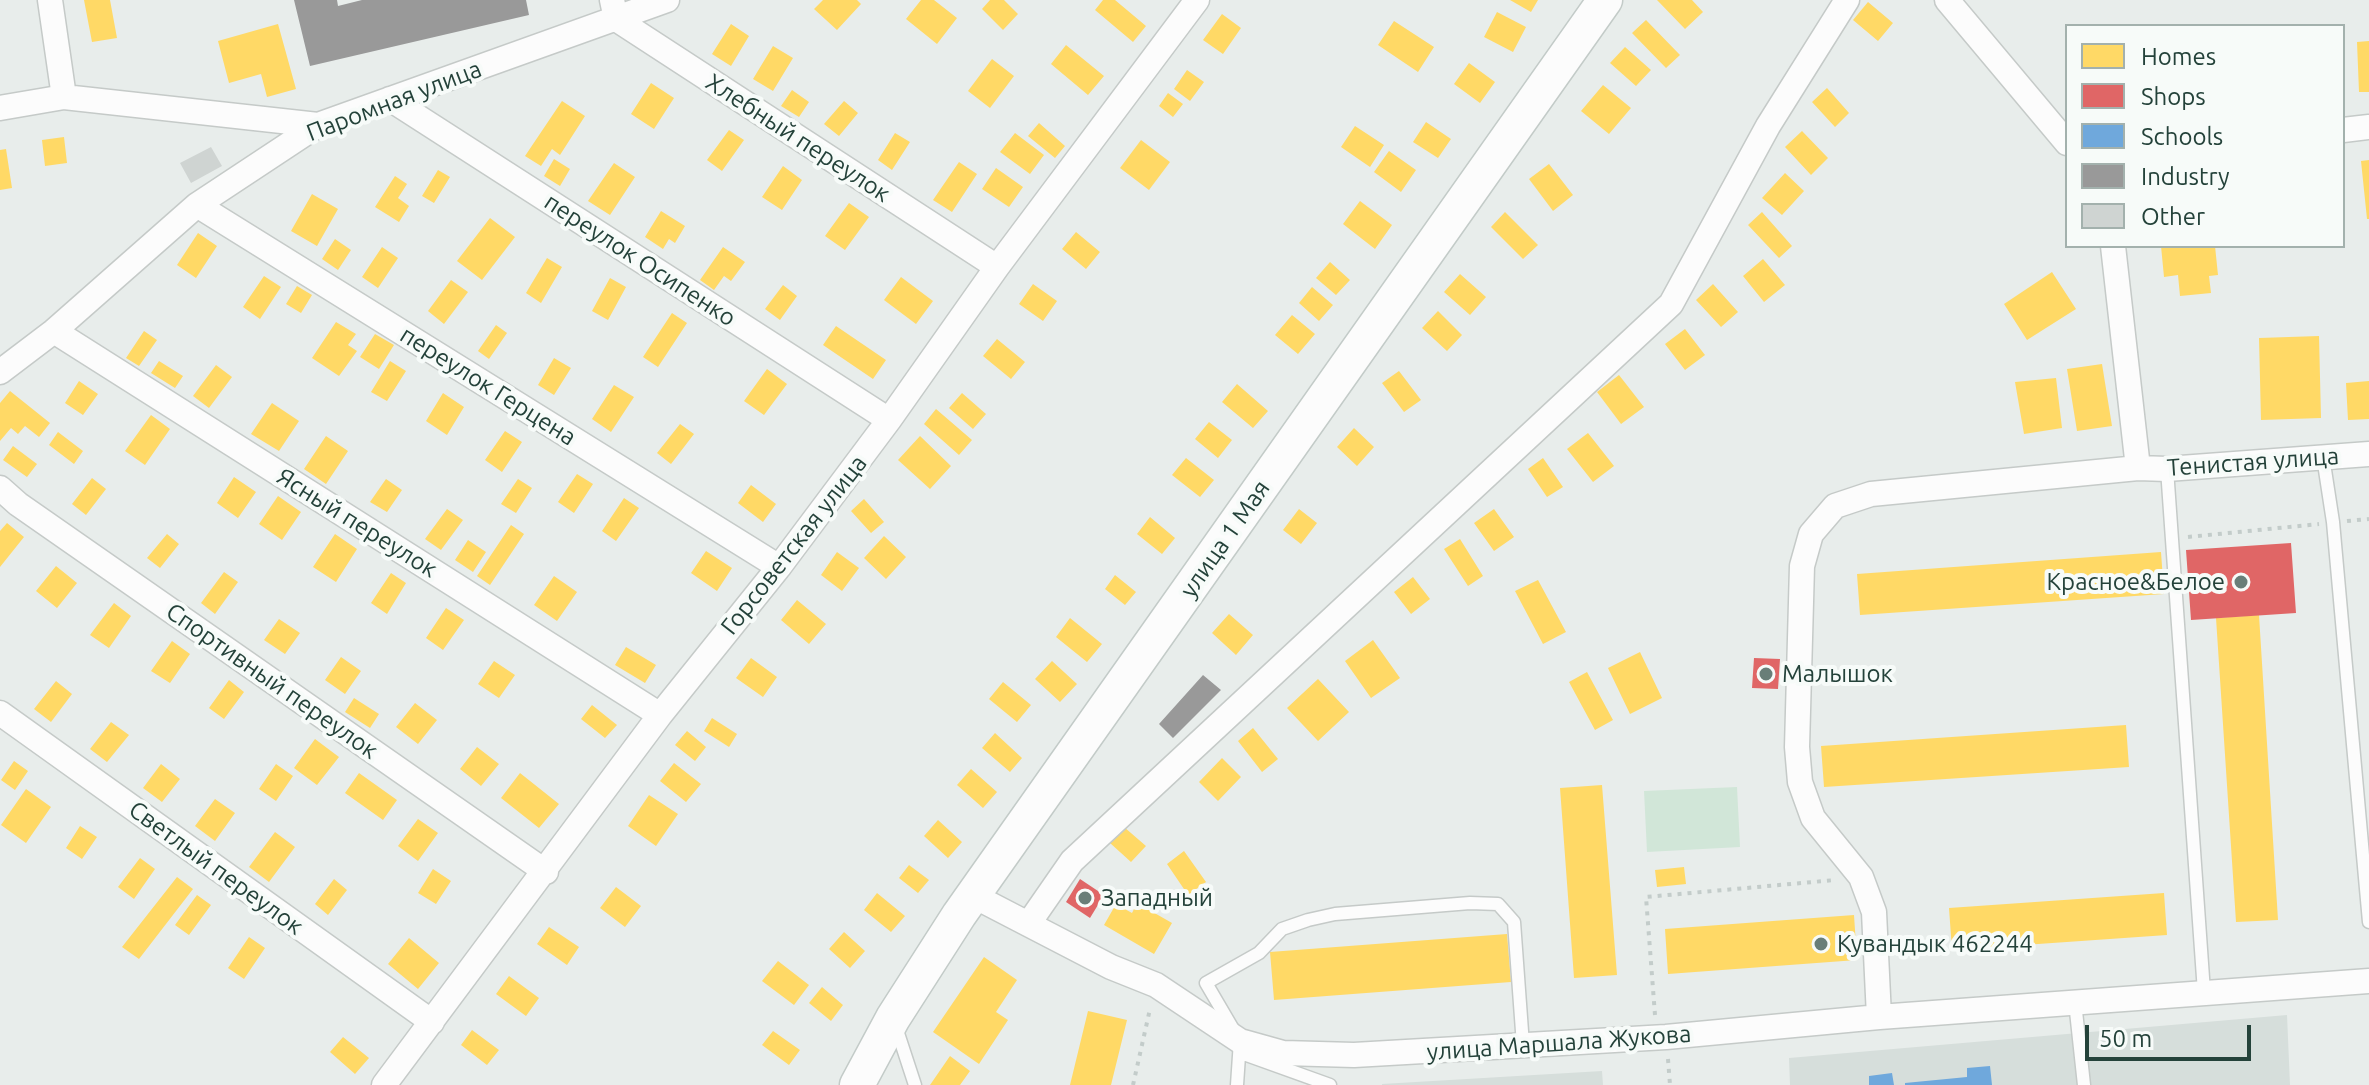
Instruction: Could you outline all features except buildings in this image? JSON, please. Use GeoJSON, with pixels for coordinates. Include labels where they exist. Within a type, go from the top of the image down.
{"type":"FeatureCollection","features":[{"type":"Feature","properties":{"kind":"main road","name":"улица 1 Мая"},"geometry":{"type":"LineString","coordinates":[[857,1085],[893,1018],[974,896],[1605,0]]}},
{"type":"Feature","properties":{"kind":"street"},"geometry":{"type":"LineString","coordinates":[[50,0],[64,97]]}},
{"type":"Feature","properties":{"kind":"street","name":"Паромная улица"},"geometry":{"type":"LineString","coordinates":[[0,372],[54,331],[197,205],[318,125],[614,10],[667,0]]}},
{"type":"Feature","properties":{"kind":"street","name":"Горсоветская улица"},"geometry":{"type":"LineString","coordinates":[[384,1085],[546,872],[660,715],[779,567],[889,420],[997,267],[1197,0]]}},
{"type":"Feature","properties":{"kind":"street"},"geometry":{"type":"LineString","coordinates":[[1029,923],[1072,861],[1671,304],[1768,126],[1847,0]]}},
{"type":"Feature","properties":{"kind":"street"},"geometry":{"type":"LineString","coordinates":[[1947,0],[2065,141]]}},
{"type":"Feature","properties":{"kind":"street","name":"Хлебный переулок"},"geometry":{"type":"LineString","coordinates":[[614,10],[997,267]]}},
{"type":"Feature","properties":{"kind":"street"},"geometry":{"type":"LineString","coordinates":[[0,108],[64,97],[318,125]]}},
{"type":"Feature","properties":{"kind":"street","name":"переулок Осипенко"},"geometry":{"type":"LineString","coordinates":[[390,99],[889,420]]}},
{"type":"Feature","properties":{"kind":"street"},"geometry":{"type":"LineString","coordinates":[[2345,130],[2369,127]]}},
{"type":"Feature","properties":{"kind":"street","name":"переулок Герцена"},"geometry":{"type":"LineString","coordinates":[[197,205],[779,567]]}},
{"type":"Feature","properties":{"kind":"street"},"geometry":{"type":"LineString","coordinates":[[1879,1017],[1874,912],[1861,877],[1813,818],[1800,782],[1797,747],[1802,566],[1811,534],[1835,506],[1871,494],[2138,468],[2113,248]]}},
{"type":"Feature","properties":{"kind":"street","name":"Ясный переулок"},"geometry":{"type":"LineString","coordinates":[[54,331],[660,715]]}},
{"type":"Feature","properties":{"kind":"street","name":"Тенистая улица"},"geometry":{"type":"LineString","coordinates":[[2138,468],[2167,469],[2369,454]]}},
{"type":"Feature","properties":{"kind":"street","name":"Спортивный переулок"},"geometry":{"type":"LineString","coordinates":[[0,488],[18,504],[546,872]]}},
{"type":"Feature","properties":{"kind":"street","name":"Светлый переулок"},"geometry":{"type":"LineString","coordinates":[[0,713],[432,1022]]}},
{"type":"Feature","properties":{"kind":"street","name":"улица Маршала Жукова"},"geometry":{"type":"LineString","coordinates":[[974,896],[1111,967],[1156,985],[1240,1047],[1283,1053],[1354,1055],[1657,1037],[1879,1017],[2369,981]]}},
{"type":"Feature","properties":{"kind":"lane"},"geometry":{"type":"LineString","coordinates":[[2323,457],[2333,522],[2369,922]]}},
{"type":"Feature","properties":{"kind":"lane"},"geometry":{"type":"LineString","coordinates":[[2167,469],[2204,992]]}},
{"type":"Feature","properties":{"kind":"lane"},"geometry":{"type":"LineString","coordinates":[[1237,1085],[1240,1047],[1206,983],[1259,953],[1282,929],[1335,914],[1470,903],[1498,904],[1514,922],[1523,1045]]}},
{"type":"Feature","properties":{"kind":"lane"},"geometry":{"type":"LineString","coordinates":[[2075,1002],[2084,1085]]}},
{"type":"Feature","properties":{"kind":"lane"},"geometry":{"type":"LineString","coordinates":[[893,1018],[915,1085]]}},
{"type":"Feature","properties":{"kind":"lane"},"geometry":{"type":"LineString","coordinates":[[1240,1047],[1330,1085]]}},
{"type":"Feature","properties":{"kind":"path"},"geometry":{"type":"LineString","coordinates":[[2172,538],[2369,519]]}},
{"type":"Feature","properties":{"kind":"path"},"geometry":{"type":"LineString","coordinates":[[1657,1037],[1646,897],[1861,877]]}},
{"type":"Feature","properties":{"kind":"path"},"geometry":{"type":"LineString","coordinates":[[1133,1085],[1156,985]]}},
{"type":"Feature","properties":{"kind":"shaded area"},"geometry":{"type":"Polygon","coordinates":[[[2287,1015],[2290,1085],[1790,1085],[1789,1058],[2287,1015]]]}},
{"type":"Feature","properties":{"kind":"shaded area"},"geometry":{"type":"Polygon","coordinates":[[[1602,1071],[1603,1085],[1382,1085],[1382,1084],[1602,1071]]]}},
{"type":"Feature","properties":{"kind":"green space"},"geometry":{"type":"Polygon","coordinates":[[[1737,787],[1740,847],[1647,852],[1644,791],[1737,787]]]}},
{"type":"Feature","properties":{"kind":"place","name":"Красное&Белое"},"geometry":{"type":"Point","coordinates":[2241,582]}},
{"type":"Feature","properties":{"kind":"place","name":"Малышок"},"geometry":{"type":"Point","coordinates":[1766,674]}},
{"type":"Feature","properties":{"kind":"place","name":"Западный"},"geometry":{"type":"Point","coordinates":[1085,898]}},
{"type":"Feature","properties":{"kind":"place","name":"Кувандык 462244"},"geometry":{"type":"Point","coordinates":[1821,944]}}]}
